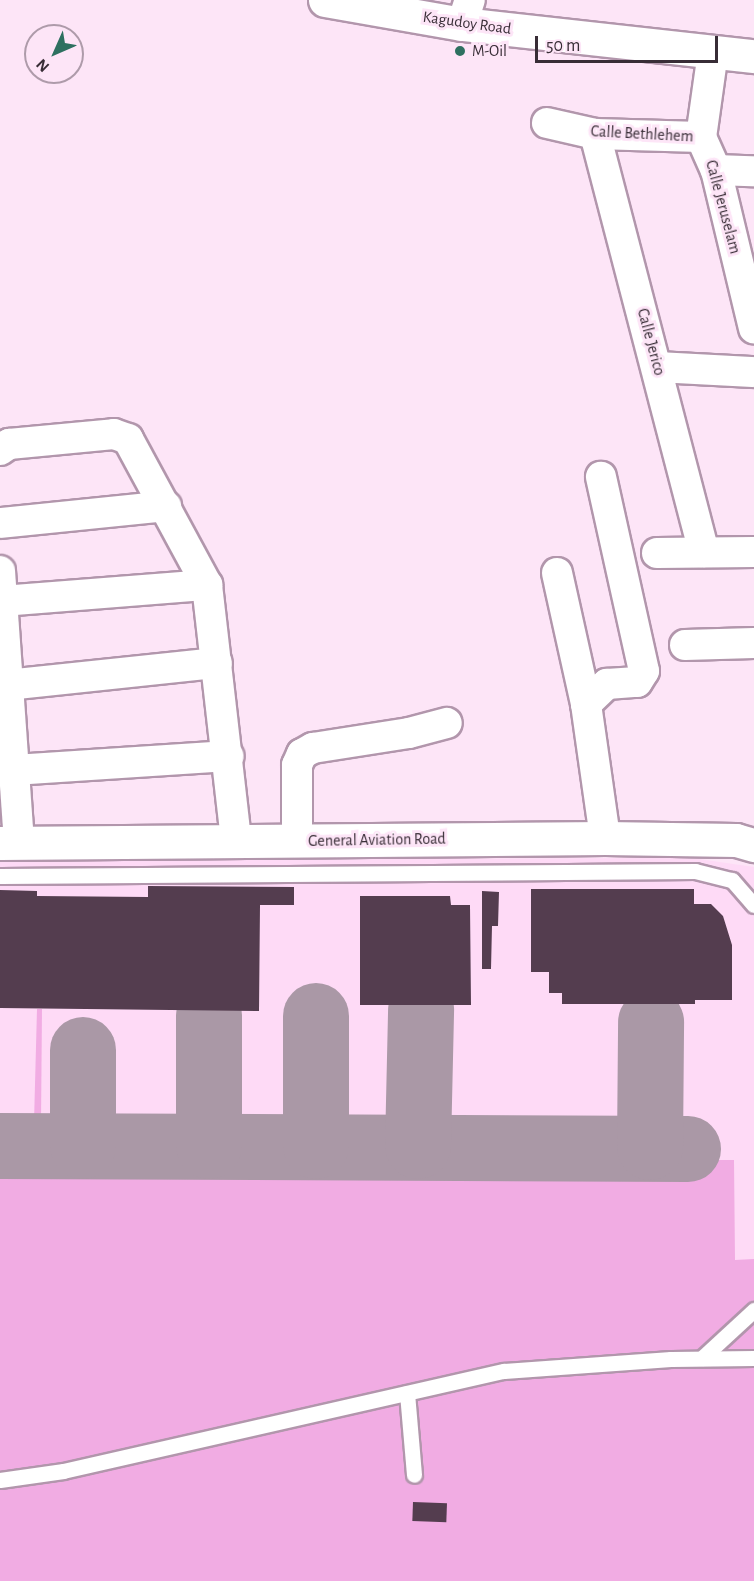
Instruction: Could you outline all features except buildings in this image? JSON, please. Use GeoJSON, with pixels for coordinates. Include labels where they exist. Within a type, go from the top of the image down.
{"type":"FeatureCollection","features":[{"type":"Feature","properties":{"kind":"main road","name":"Kagudoy Road"},"geometry":{"type":"LineString","coordinates":[[325,0],[466,12],[713,52],[754,56]]}},
{"type":"Feature","properties":{"kind":"main road","name":"General Aviation Road"},"geometry":{"type":"LineString","coordinates":[[9,843],[605,838],[736,840],[754,844]]}},
{"type":"Feature","properties":{"kind":"street"},"geometry":{"type":"LineString","coordinates":[[701,137],[713,52]]}},
{"type":"Feature","properties":{"kind":"street","name":"Calle Bethlehem"},"geometry":{"type":"LineString","coordinates":[[547,123],[595,134],[701,137]]}},
{"type":"Feature","properties":{"kind":"street","name":"Calle Jerico"},"geometry":{"type":"LineString","coordinates":[[595,134],[658,367],[704,552]]}},
{"type":"Feature","properties":{"kind":"street","name":"Calle Jeruselam"},"geometry":{"type":"LineString","coordinates":[[701,137],[716,170],[747,267],[754,328]]}},
{"type":"Feature","properties":{"kind":"street"},"geometry":{"type":"LineString","coordinates":[[716,170],[754,171]]}},
{"type":"Feature","properties":{"kind":"street"},"geometry":{"type":"LineString","coordinates":[[658,367],[754,372]]}},
{"type":"Feature","properties":{"kind":"street"},"geometry":{"type":"LineString","coordinates":[[0,450],[9,444],[122,436],[128,439],[207,585],[229,756],[236,840]]}},
{"type":"Feature","properties":{"kind":"street"},"geometry":{"type":"LineString","coordinates":[[586,704],[607,684],[637,682],[644,671],[601,477]]}},
{"type":"Feature","properties":{"kind":"street"},"geometry":{"type":"LineString","coordinates":[[0,523],[166,506]]}},
{"type":"Feature","properties":{"kind":"street"},"geometry":{"type":"LineString","coordinates":[[657,553],[754,552]]}},
{"type":"Feature","properties":{"kind":"street"},"geometry":{"type":"LineString","coordinates":[[0,571],[13,770],[9,843]]}},
{"type":"Feature","properties":{"kind":"street"},"geometry":{"type":"LineString","coordinates":[[557,573],[586,704],[605,838]]}},
{"type":"Feature","properties":{"kind":"street"},"geometry":{"type":"LineString","coordinates":[[2,601],[207,585]]}},
{"type":"Feature","properties":{"kind":"street"},"geometry":{"type":"LineString","coordinates":[[685,645],[754,643]]}},
{"type":"Feature","properties":{"kind":"street"},"geometry":{"type":"LineString","coordinates":[[7,685],[217,663]]}},
{"type":"Feature","properties":{"kind":"street"},"geometry":{"type":"LineString","coordinates":[[297,841],[297,765],[302,754],[313,748],[409,733],[447,723]]}},
{"type":"Feature","properties":{"kind":"street"},"geometry":{"type":"LineString","coordinates":[[13,770],[229,756]]}},
{"type":"Feature","properties":{"kind":"lane"},"geometry":{"type":"LineString","coordinates":[[0,876],[695,872],[732,880],[754,905]]}},
{"type":"Feature","properties":{"kind":"lane"},"geometry":{"type":"LineString","coordinates":[[702,1358],[754,1310]]}},
{"type":"Feature","properties":{"kind":"lane"},"geometry":{"type":"LineString","coordinates":[[0,1480],[63,1471],[504,1371],[702,1358],[754,1358]]}},
{"type":"Feature","properties":{"kind":"lane"},"geometry":{"type":"LineString","coordinates":[[407,1393],[414,1475]]}},
{"type":"Feature","properties":{"kind":"shaded area"},"geometry":{"type":"Polygon","coordinates":[[[692,858],[754,867],[754,1581],[0,1581],[0,860],[692,858]]]}},
{"type":"Feature","properties":{"kind":"shaded area"},"geometry":{"type":"Polygon","coordinates":[[[37,1009],[42,1009],[41,1122],[34,1122],[37,1009]]]}},
{"type":"Feature","properties":{"kind":"shaded area"},"geometry":{"type":"Polygon","coordinates":[[[0,1160],[734,1160],[735,1260],[754,1259],[754,1581],[0,1581],[0,1160]]]}},
{"type":"Feature","properties":{"kind":"taxiway"},"geometry":{"type":"LineString","coordinates":[[418,1146],[421,1009]]}},
{"type":"Feature","properties":{"kind":"taxiway"},"geometry":{"type":"LineString","coordinates":[[209,1015],[209,1146]]}},
{"type":"Feature","properties":{"kind":"taxiway"},"geometry":{"type":"LineString","coordinates":[[316,1016],[316,1146]]}},
{"type":"Feature","properties":{"kind":"taxiway"},"geometry":{"type":"LineString","coordinates":[[650,1147],[651,1022]]}},
{"type":"Feature","properties":{"kind":"taxiway"},"geometry":{"type":"LineString","coordinates":[[83,1050],[83,1146]]}},
{"type":"Feature","properties":{"kind":"taxiway"},"geometry":{"type":"LineString","coordinates":[[0,1146],[688,1149]]}},
{"type":"Feature","properties":{"kind":"place","name":"M-Oil"},"geometry":{"type":"Point","coordinates":[460,51]}}]}
